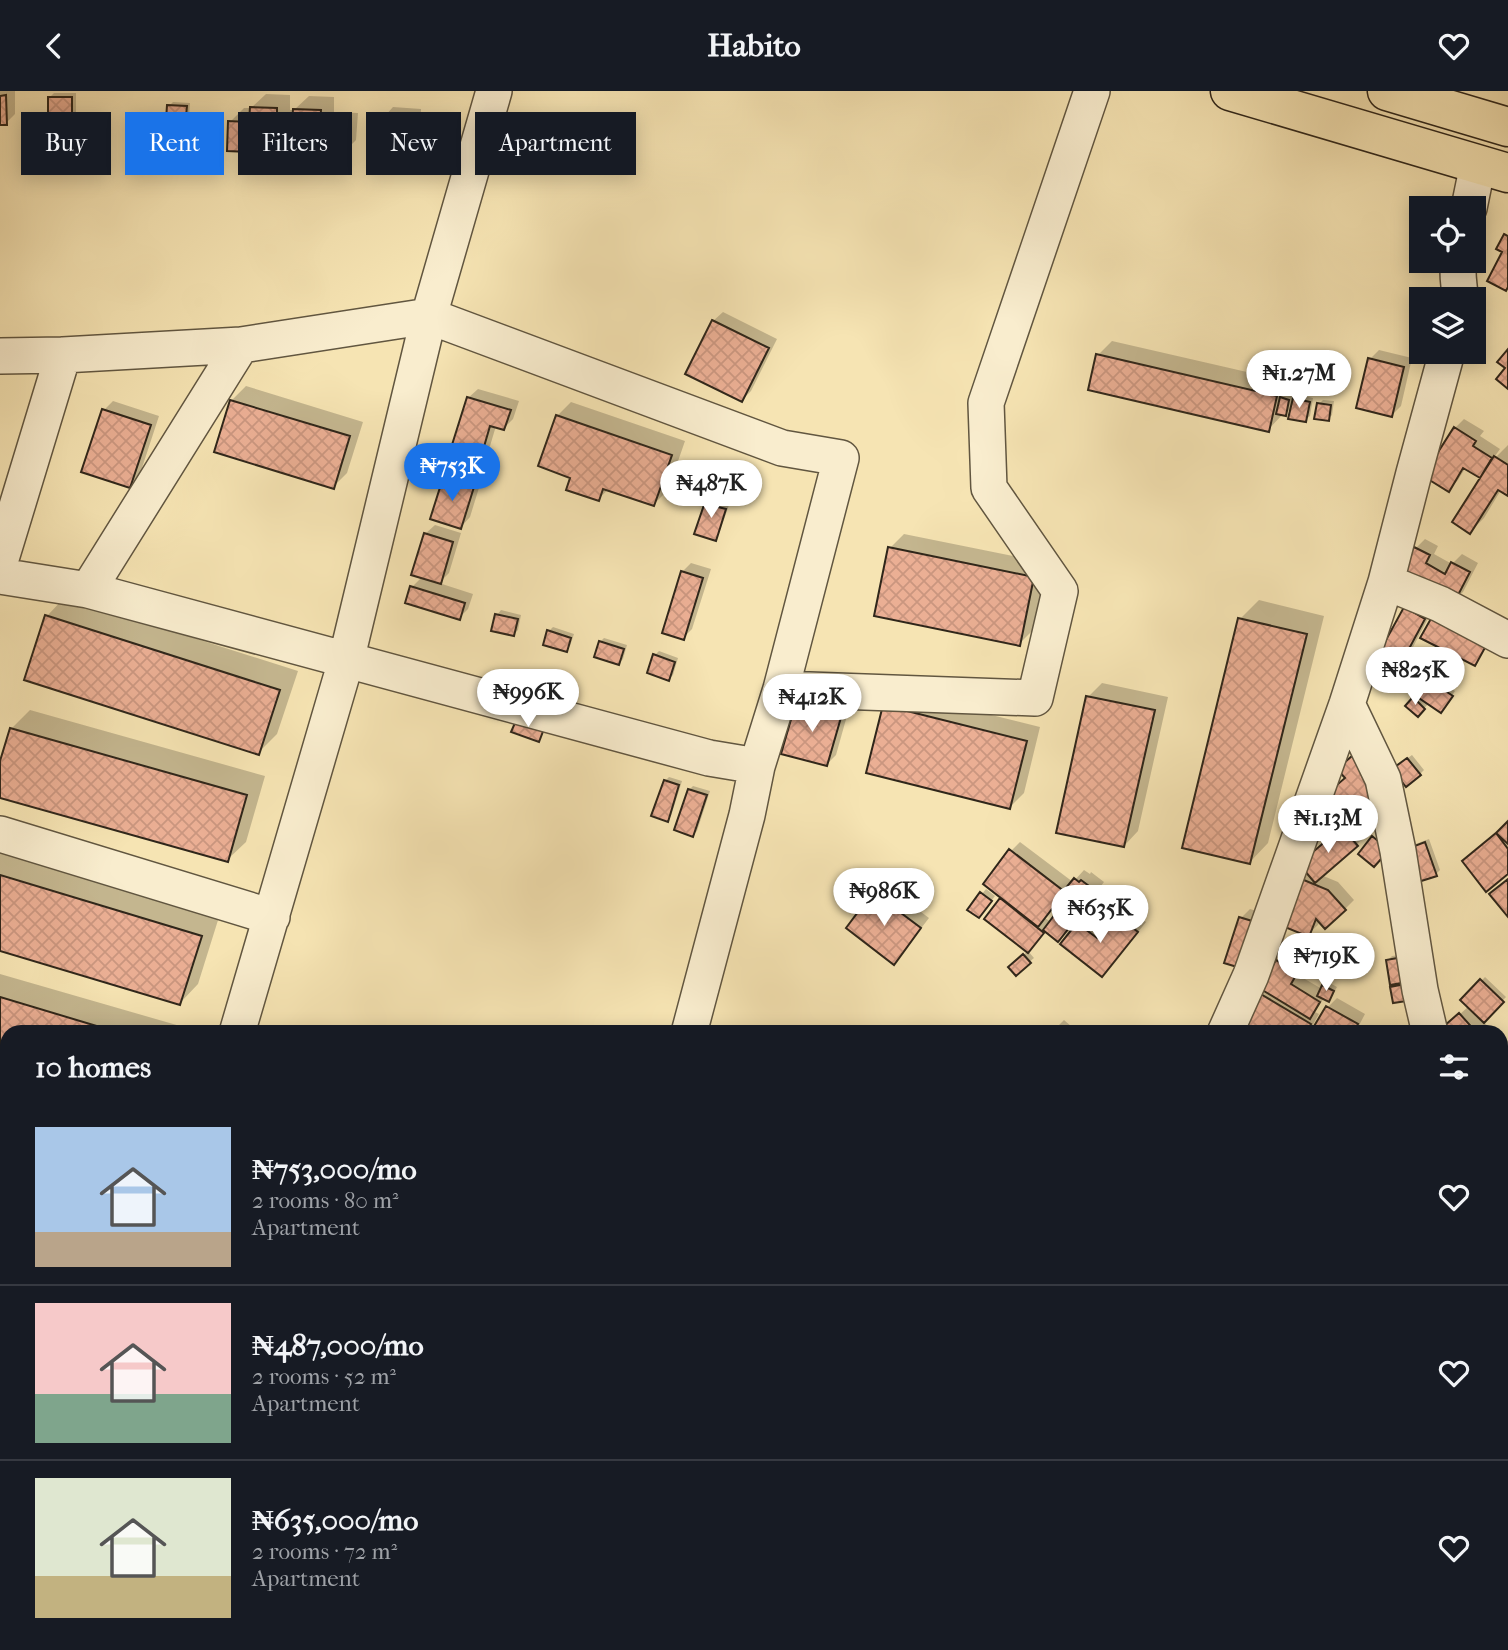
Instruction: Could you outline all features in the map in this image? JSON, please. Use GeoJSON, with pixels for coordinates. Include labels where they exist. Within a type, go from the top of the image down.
{"type":"FeatureCollection","features":[{"type":"Feature","properties":{"kind":"main road"},"geometry":{"type":"LineString","coordinates":[[1230,91],[1493,169]]}},
{"type":"Feature","properties":{"kind":"main road"},"geometry":{"type":"LineString","coordinates":[[1387,91],[1508,127]]}},
{"type":"Feature","properties":{"kind":"street"},"geometry":{"type":"LineString","coordinates":[[239,1025],[346,661],[429,316],[494,91]]}},
{"type":"Feature","properties":{"kind":"street"},"geometry":{"type":"LineString","coordinates":[[781,689],[1034,698],[1060,591],[989,488],[986,403],[1092,91]]}},
{"type":"Feature","properties":{"kind":"street"},"geometry":{"type":"LineString","coordinates":[[1476,196],[1493,169]]}},
{"type":"Feature","properties":{"kind":"street"},"geometry":{"type":"LineString","coordinates":[[0,356],[241,345],[429,316],[782,448],[841,459],[781,689],[757,766],[747,815],[692,1025]]}},
{"type":"Feature","properties":{"kind":"street"},"geometry":{"type":"LineString","coordinates":[[88,590],[241,345]]}},
{"type":"Feature","properties":{"kind":"street"},"geometry":{"type":"LineString","coordinates":[[0,562],[63,355]]}},
{"type":"Feature","properties":{"kind":"street"},"geometry":{"type":"LineString","coordinates":[[1228,1025],[1251,975],[1347,704],[1386,582],[1444,364]]}},
{"type":"Feature","properties":{"kind":"street"},"geometry":{"type":"LineString","coordinates":[[0,576],[88,590],[709,758],[757,766]]}},
{"type":"Feature","properties":{"kind":"street"},"geometry":{"type":"LineString","coordinates":[[1386,582],[1440,604],[1508,640]]}},
{"type":"Feature","properties":{"kind":"street"},"geometry":{"type":"LineString","coordinates":[[1347,704],[1383,779],[1428,1025]]}},
{"type":"Feature","properties":{"kind":"street"},"geometry":{"type":"LineString","coordinates":[[0,834],[272,918]]}},
{"type":"Feature","properties":{"kind":"building"},"geometry":{"type":"Polygon","coordinates":[[[6,95],[7,125],[0,125],[0,96],[6,95]]]}},
{"type":"Feature","properties":{"kind":"building"},"geometry":{"type":"Polygon","coordinates":[[[48,97],[72,97],[72,112],[48,112],[48,97]]]}},
{"type":"Feature","properties":{"kind":"building"},"geometry":{"type":"Polygon","coordinates":[[[167,105],[187,106],[186,112],[167,112],[167,105]]]}},
{"type":"Feature","properties":{"kind":"building"},"geometry":{"type":"Polygon","coordinates":[[[250,107],[277,108],[277,112],[250,112],[250,107]]]}},
{"type":"Feature","properties":{"kind":"building"},"geometry":{"type":"Polygon","coordinates":[[[293,109],[321,112],[293,112],[293,109]]]}},
{"type":"Feature","properties":{"kind":"building"},"geometry":{"type":"Polygon","coordinates":[[[228,121],[238,121],[238,151],[227,151],[228,121]]]}},
{"type":"Feature","properties":{"kind":"building"},"geometry":{"type":"Polygon","coordinates":[[[1504,234],[1508,236],[1506,291],[1487,281],[1502,252],[1496,249],[1504,234]]]}},
{"type":"Feature","properties":{"kind":"building"},"geometry":{"type":"Polygon","coordinates":[[[712,320],[769,348],[742,402],[685,374],[712,320]]]}},
{"type":"Feature","properties":{"kind":"building"},"geometry":{"type":"Polygon","coordinates":[[[1508,349],[1508,389],[1496,379],[1505,368],[1497,362],[1508,349]]]}},
{"type":"Feature","properties":{"kind":"building"},"geometry":{"type":"Polygon","coordinates":[[[1096,354],[1277,396],[1269,432],[1088,390],[1096,354]]]}},
{"type":"Feature","properties":{"kind":"building"},"geometry":{"type":"Polygon","coordinates":[[[1368,358],[1404,367],[1392,417],[1356,408],[1368,358]]]}},
{"type":"Feature","properties":{"kind":"building"},"geometry":{"type":"Polygon","coordinates":[[[467,397],[511,410],[504,430],[490,426],[481,457],[451,448],[467,397]]]}},
{"type":"Feature","properties":{"kind":"building"},"geometry":{"type":"Polygon","coordinates":[[[1280,397],[1289,400],[1286,416],[1276,414],[1280,397]]]}},
{"type":"Feature","properties":{"kind":"building"},"geometry":{"type":"Polygon","coordinates":[[[1293,398],[1310,402],[1306,422],[1288,419],[1293,398]]]}},
{"type":"Feature","properties":{"kind":"building"},"geometry":{"type":"Polygon","coordinates":[[[230,400],[350,436],[334,489],[214,452],[230,400]]]}},
{"type":"Feature","properties":{"kind":"building"},"geometry":{"type":"Polygon","coordinates":[[[1317,403],[1331,405],[1329,421],[1314,419],[1317,403]]]}},
{"type":"Feature","properties":{"kind":"building"},"geometry":{"type":"Polygon","coordinates":[[[102,409],[151,425],[130,488],[81,472],[102,409]]]}},
{"type":"Feature","properties":{"kind":"building"},"geometry":{"type":"Polygon","coordinates":[[[556,415],[672,455],[654,506],[603,489],[599,501],[566,490],[570,478],[538,466],[556,415]]]}},
{"type":"Feature","properties":{"kind":"building"},"geometry":{"type":"Polygon","coordinates":[[[1454,427],[1476,441],[1473,446],[1492,458],[1480,478],[1463,468],[1449,492],[1423,476],[1454,427]]]}},
{"type":"Feature","properties":{"kind":"building"},"geometry":{"type":"Polygon","coordinates":[[[1494,456],[1508,465],[1508,496],[1498,490],[1470,534],[1452,522],[1494,456]]]}},
{"type":"Feature","properties":{"kind":"building"},"geometry":{"type":"Polygon","coordinates":[[[714,468],[733,474],[724,497],[706,490],[714,468]]]}},
{"type":"Feature","properties":{"kind":"building"},"geometry":{"type":"Polygon","coordinates":[[[443,478],[474,487],[461,529],[430,519],[443,478]]]}},
{"type":"Feature","properties":{"kind":"building"},"geometry":{"type":"Polygon","coordinates":[[[712,496],[721,499],[718,507],[726,509],[716,541],[694,534],[705,502],[710,504],[712,496]]]}},
{"type":"Feature","properties":{"kind":"building"},"geometry":{"type":"Polygon","coordinates":[[[424,533],[453,542],[441,584],[411,575],[424,533]]]}},
{"type":"Feature","properties":{"kind":"building"},"geometry":{"type":"Polygon","coordinates":[[[888,547],[1034,577],[1020,646],[874,616],[888,547]]]}},
{"type":"Feature","properties":{"kind":"building"},"geometry":{"type":"Polygon","coordinates":[[[1414,547],[1430,555],[1426,563],[1445,574],[1451,562],[1470,572],[1454,603],[1399,575],[1414,547]]]}},
{"type":"Feature","properties":{"kind":"building"},"geometry":{"type":"Polygon","coordinates":[[[681,571],[703,578],[684,640],[662,633],[681,571]]]}},
{"type":"Feature","properties":{"kind":"building"},"geometry":{"type":"Polygon","coordinates":[[[410,586],[465,603],[460,620],[405,603],[410,586]]]}},
{"type":"Feature","properties":{"kind":"building"},"geometry":{"type":"Polygon","coordinates":[[[1404,607],[1425,619],[1403,660],[1381,649],[1404,607]]]}},
{"type":"Feature","properties":{"kind":"building"},"geometry":{"type":"Polygon","coordinates":[[[495,614],[518,619],[514,636],[491,631],[495,614]]]}},
{"type":"Feature","properties":{"kind":"building"},"geometry":{"type":"Polygon","coordinates":[[[45,615],[280,690],[259,755],[24,680],[45,615]]]}},
{"type":"Feature","properties":{"kind":"building"},"geometry":{"type":"Polygon","coordinates":[[[1433,615],[1487,644],[1475,666],[1420,638],[1433,615]]]}},
{"type":"Feature","properties":{"kind":"building"},"geometry":{"type":"Polygon","coordinates":[[[1238,618],[1307,634],[1250,864],[1182,848],[1238,618]]]}},
{"type":"Feature","properties":{"kind":"building"},"geometry":{"type":"Polygon","coordinates":[[[547,630],[571,638],[567,652],[543,645],[547,630]]]}},
{"type":"Feature","properties":{"kind":"building"},"geometry":{"type":"Polygon","coordinates":[[[599,641],[624,649],[619,665],[594,657],[599,641]]]}},
{"type":"Feature","properties":{"kind":"building"},"geometry":{"type":"Polygon","coordinates":[[[653,654],[675,662],[669,681],[647,673],[653,654]]]}},
{"type":"Feature","properties":{"kind":"building"},"geometry":{"type":"Polygon","coordinates":[[[1421,675],[1453,696],[1441,713],[1410,692],[1421,675]]]}},
{"type":"Feature","properties":{"kind":"building"},"geometry":{"type":"Polygon","coordinates":[[[1086,696],[1155,710],[1124,847],[1056,833],[1086,696]]]}},
{"type":"Feature","properties":{"kind":"building"},"geometry":{"type":"Polygon","coordinates":[[[1413,697],[1425,709],[1418,717],[1405,706],[1413,697]]]}},
{"type":"Feature","properties":{"kind":"building"},"geometry":{"type":"Polygon","coordinates":[[[796,702],[842,714],[827,766],[781,754],[796,702]]]}},
{"type":"Feature","properties":{"kind":"building"},"geometry":{"type":"Polygon","coordinates":[[[883,705],[1027,741],[1010,809],[866,773],[883,705]]]}},
{"type":"Feature","properties":{"kind":"building"},"geometry":{"type":"Polygon","coordinates":[[[518,716],[545,726],[539,742],[511,732],[518,716]]]}},
{"type":"Feature","properties":{"kind":"building"},"geometry":{"type":"Polygon","coordinates":[[[10,728],[247,795],[228,862],[0,798],[0,761],[10,728]]]}},
{"type":"Feature","properties":{"kind":"building"},"geometry":{"type":"Polygon","coordinates":[[[1352,756],[1381,789],[1344,822],[1323,797],[1345,778],[1337,769],[1352,756]]]}},
{"type":"Feature","properties":{"kind":"building"},"geometry":{"type":"Polygon","coordinates":[[[1407,758],[1421,775],[1406,787],[1392,769],[1407,758]]]}},
{"type":"Feature","properties":{"kind":"building"},"geometry":{"type":"Polygon","coordinates":[[[664,780],[679,785],[668,822],[651,816],[664,780]]]}},
{"type":"Feature","properties":{"kind":"building"},"geometry":{"type":"Polygon","coordinates":[[[688,789],[707,795],[693,837],[674,830],[688,789]]]}},
{"type":"Feature","properties":{"kind":"building"},"geometry":{"type":"Polygon","coordinates":[[[1508,821],[1508,844],[1496,833],[1508,821]]]}},
{"type":"Feature","properties":{"kind":"building"},"geometry":{"type":"Polygon","coordinates":[[[1342,827],[1358,846],[1315,883],[1299,864],[1342,827]]]}},
{"type":"Feature","properties":{"kind":"building"},"geometry":{"type":"Polygon","coordinates":[[[1496,833],[1508,849],[1508,874],[1486,892],[1462,861],[1496,833]]]}},
{"type":"Feature","properties":{"kind":"building"},"geometry":{"type":"Polygon","coordinates":[[[1372,836],[1389,850],[1374,867],[1358,854],[1372,836]]]}},
{"type":"Feature","properties":{"kind":"building"},"geometry":{"type":"Polygon","coordinates":[[[1425,842],[1437,876],[1415,883],[1404,850],[1425,842]]]}},
{"type":"Feature","properties":{"kind":"building"},"geometry":{"type":"Polygon","coordinates":[[[1009,849],[1065,892],[1038,927],[983,884],[1009,849]]]}},
{"type":"Feature","properties":{"kind":"building"},"geometry":{"type":"Polygon","coordinates":[[[0,875],[202,936],[180,1005],[0,951],[0,875]]]}},
{"type":"Feature","properties":{"kind":"building"},"geometry":{"type":"Polygon","coordinates":[[[1074,878],[1097,892],[1058,942],[1043,930],[1071,893],[1065,889],[1074,878]]]}},
{"type":"Feature","properties":{"kind":"building"},"geometry":{"type":"Polygon","coordinates":[[[1299,878],[1328,890],[1346,910],[1325,929],[1316,919],[1309,937],[1280,925],[1299,878]]]}},
{"type":"Feature","properties":{"kind":"building"},"geometry":{"type":"Polygon","coordinates":[[[1508,879],[1508,917],[1489,894],[1508,879]]]}},
{"type":"Feature","properties":{"kind":"building"},"geometry":{"type":"Polygon","coordinates":[[[873,892],[921,928],[894,965],[846,928],[873,892]]]}},
{"type":"Feature","properties":{"kind":"building"},"geometry":{"type":"Polygon","coordinates":[[[980,892],[992,901],[979,918],[967,910],[980,892]]]}},
{"type":"Feature","properties":{"kind":"building"},"geometry":{"type":"Polygon","coordinates":[[[1000,898],[1044,933],[1028,953],[984,919],[1000,898]]]}},
{"type":"Feature","properties":{"kind":"building"},"geometry":{"type":"Polygon","coordinates":[[[1116,915],[1138,932],[1102,977],[1060,944],[1077,923],[1097,938],[1116,915]]]}},
{"type":"Feature","properties":{"kind":"building"},"geometry":{"type":"Polygon","coordinates":[[[1239,917],[1262,924],[1247,970],[1224,963],[1239,917]]]}},
{"type":"Feature","properties":{"kind":"building"},"geometry":{"type":"Polygon","coordinates":[[[1023,954],[1031,963],[1016,976],[1008,967],[1023,954]]]}},
{"type":"Feature","properties":{"kind":"building"},"geometry":{"type":"Polygon","coordinates":[[[1409,956],[1413,981],[1390,985],[1386,960],[1409,956]]]}},
{"type":"Feature","properties":{"kind":"building"},"geometry":{"type":"Polygon","coordinates":[[[1276,960],[1298,972],[1291,984],[1320,1002],[1310,1019],[1259,988],[1276,960]]]}},
{"type":"Feature","properties":{"kind":"building"},"geometry":{"type":"Polygon","coordinates":[[[1480,979],[1504,1002],[1484,1023],[1460,1000],[1480,979]]]}},
{"type":"Feature","properties":{"kind":"building"},"geometry":{"type":"Polygon","coordinates":[[[1405,984],[1407,1001],[1393,1003],[1390,987],[1405,984]]]}},
{"type":"Feature","properties":{"kind":"building"},"geometry":{"type":"Polygon","coordinates":[[[1322,985],[1334,991],[1329,1002],[1317,996],[1322,985]]]}},
{"type":"Feature","properties":{"kind":"building"},"geometry":{"type":"Polygon","coordinates":[[[1259,993],[1311,1024],[1310,1025],[1241,1025],[1259,993]]]}},
{"type":"Feature","properties":{"kind":"building"},"geometry":{"type":"Polygon","coordinates":[[[0,997],[93,1025],[0,1025],[0,997]]]}},
{"type":"Feature","properties":{"kind":"building"},"geometry":{"type":"Polygon","coordinates":[[[1326,1006],[1358,1024],[1357,1025],[1315,1025],[1326,1006]]]}},
{"type":"Feature","properties":{"kind":"building"},"geometry":{"type":"Polygon","coordinates":[[[1459,1013],[1470,1025],[1445,1025],[1459,1013]]]}}]}
